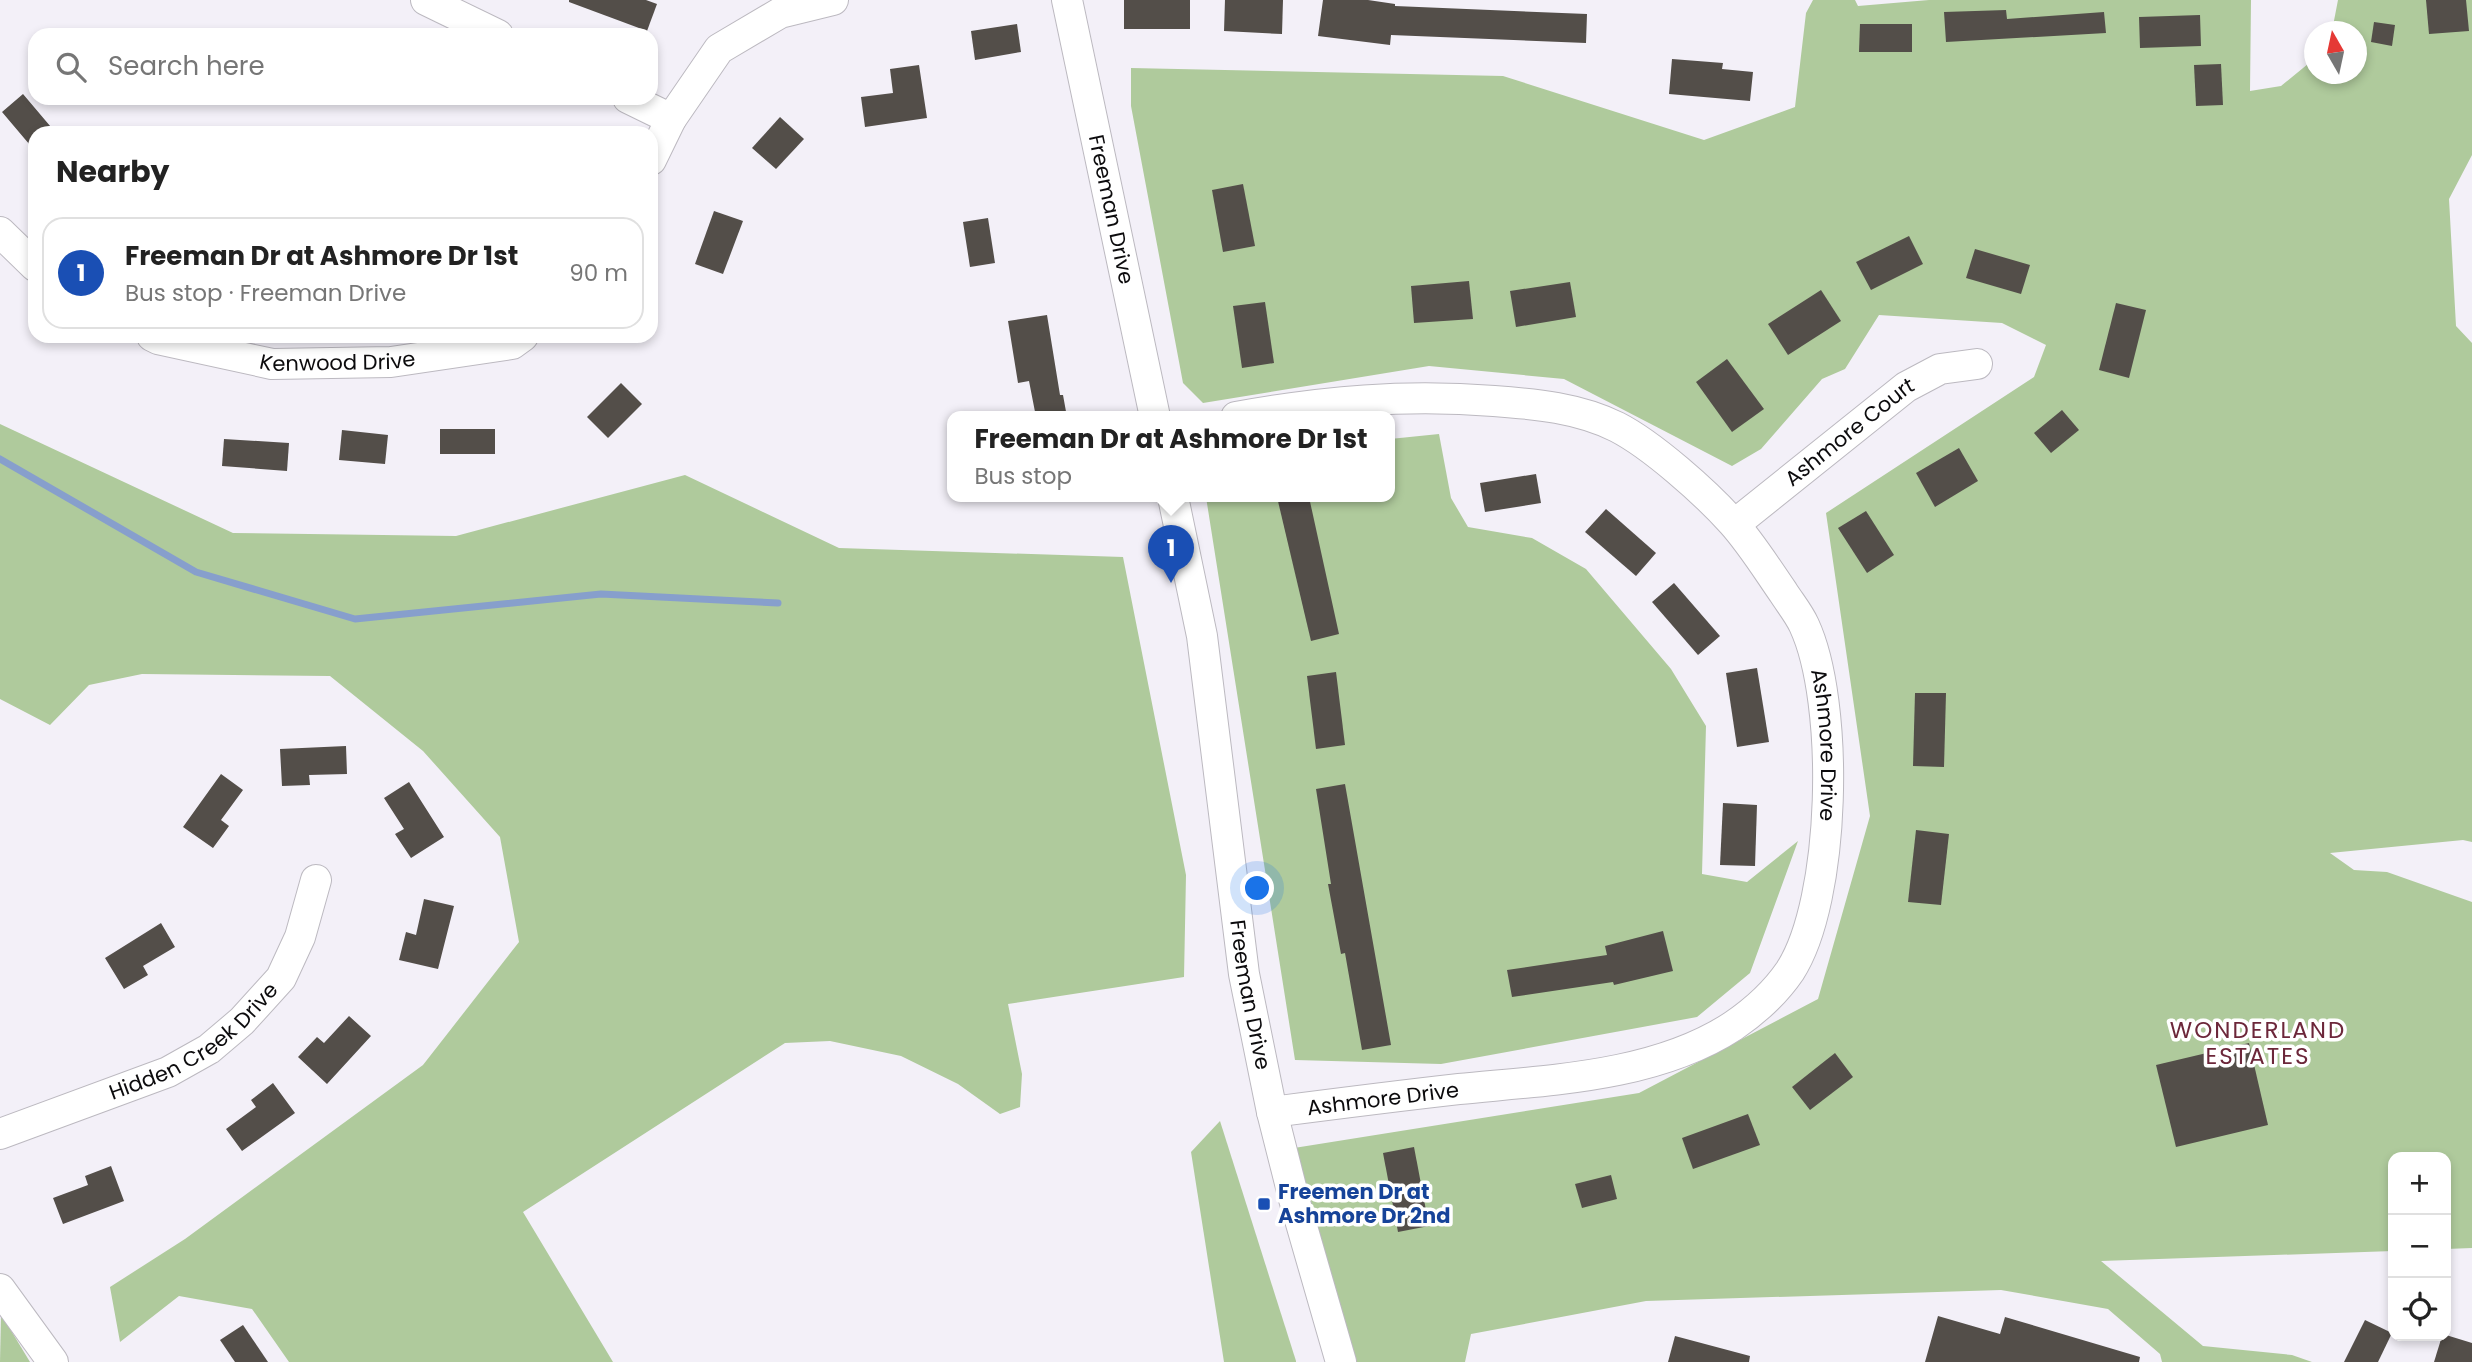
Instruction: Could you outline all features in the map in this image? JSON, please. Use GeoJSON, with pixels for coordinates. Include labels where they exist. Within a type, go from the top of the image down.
{"type":"FeatureCollection","features":[{"type":"Feature","properties":{"kind":"street"},"geometry":{"type":"LineString","coordinates":[[426,0],[484,28]]}},
{"type":"Feature","properties":{"kind":"street"},"geometry":{"type":"LineString","coordinates":[[658,146],[671,119],[719,49],[780,13],[833,0]]}},
{"type":"Feature","properties":{"kind":"street","name":"Freeman Drive"},"geometry":{"type":"LineString","coordinates":[[1067,0],[1154,411]]}},
{"type":"Feature","properties":{"kind":"street"},"geometry":{"type":"LineString","coordinates":[[642,105],[671,119]]}},
{"type":"Feature","properties":{"kind":"street"},"geometry":{"type":"LineString","coordinates":[[0,232],[28,259]]}},
{"type":"Feature","properties":{"kind":"street","name":"Kenwood Drive"},"geometry":{"type":"LineString","coordinates":[[182,343],[272,364],[391,362],[513,343]]}},
{"type":"Feature","properties":{"kind":"street","name":"Ashmore Court"},"geometry":{"type":"LineString","coordinates":[[1735,524],[1906,387],[1940,369],[1977,364]]}},
{"type":"Feature","properties":{"kind":"street","name":"Ashmore Drive"},"geometry":{"type":"LineString","coordinates":[[1271,411],[1373,398],[1442,397],[1545,405],[1617,427],[1657,454],[1735,524],[1804,624],[1817,664],[1825,708],[1829,759],[1824,851],[1808,929],[1790,970],[1762,1004],[1730,1028],[1684,1051],[1614,1071],[1272,1112]]}},
{"type":"Feature","properties":{"kind":"street","name":"Freeman Drive"},"geometry":{"type":"LineString","coordinates":[[1174,502],[1202,636],[1244,974],[1272,1112],[1341,1362]]}},
{"type":"Feature","properties":{"kind":"street","name":"Hidden Creek Drive"},"geometry":{"type":"LineString","coordinates":[[0,1133],[168,1072],[209,1049],[242,1021],[281,978],[300,937],[316,880]]}},
{"type":"Feature","properties":{"kind":"street"},"geometry":{"type":"LineString","coordinates":[[0,1289],[53,1362]]}},
{"type":"Feature","properties":{"kind":"green space"},"geometry":{"type":"Polygon","coordinates":[[[1813,0],[1855,0],[1858,6],[1929,0],[2251,0],[2250,91],[2281,86],[2304,67],[2304,84],[2367,84],[2367,21],[2334,21],[2338,0],[2472,0],[2472,155],[2449,199],[2456,326],[2472,343],[2472,842],[2463,840],[2330,853],[2354,870],[2387,872],[2472,902],[2472,1248],[2451,1249],[2451,1152],[2388,1152],[2388,1251],[2101,1261],[2203,1346],[2292,1355],[2312,1362],[2162,1362],[2160,1354],[2108,1309],[2001,1290],[1646,1301],[1471,1334],[1465,1362],[1356,1362],[1294,1148],[1639,1093],[1818,999],[1870,816],[1826,513],[2034,377],[2046,345],[2002,323],[1879,315],[1845,369],[1822,379],[1761,449],[1732,466],[1564,379],[1429,366],[1203,403],[1183,383],[1131,106],[1131,68],[1503,76],[1704,140],[1795,107],[1806,13],[1813,0]]]}},
{"type":"Feature","properties":{"kind":"green space"},"geometry":{"type":"Polygon","coordinates":[[[0,424],[233,533],[456,536],[685,475],[839,548],[1123,557],[1186,875],[1184,977],[1008,1004],[1022,1074],[1020,1107],[1000,1114],[958,1084],[901,1056],[830,1041],[785,1043],[523,1212],[613,1362],[289,1362],[252,1309],[179,1296],[120,1342],[110,1287],[185,1239],[423,1065],[519,942],[500,837],[423,751],[330,676],[142,674],[89,685],[50,725],[0,699],[0,424]]]}},
{"type":"Feature","properties":{"kind":"green space"},"geometry":{"type":"Polygon","coordinates":[[[1439,434],[1451,498],[1468,527],[1532,538],[1586,569],[1671,669],[1706,726],[1702,874],[1747,882],[1798,841],[1750,973],[1697,1017],[1441,1064],[1295,1060],[1207,502],[1395,502],[1395,438],[1439,434]]]}},
{"type":"Feature","properties":{"kind":"green space"},"geometry":{"type":"Polygon","coordinates":[[[1220,1121],[1296,1362],[1224,1362],[1191,1152],[1220,1121]]]}},
{"type":"Feature","properties":{"kind":"green space"},"geometry":{"type":"Polygon","coordinates":[[[1,1314],[30,1362],[0,1362],[1,1314]]]}},
{"type":"Feature","properties":{"kind":"building"},"geometry":{"type":"Polygon","coordinates":[[[646,0],[657,4],[648,28],[639,28],[569,2],[646,0]]]}},
{"type":"Feature","properties":{"kind":"building"},"geometry":{"type":"Polygon","coordinates":[[[1124,0],[1190,0],[1190,29],[1124,29],[1124,0]]]}},
{"type":"Feature","properties":{"kind":"building"},"geometry":{"type":"Polygon","coordinates":[[[1225,0],[1283,0],[1282,34],[1224,31],[1225,0]]]}},
{"type":"Feature","properties":{"kind":"building"},"geometry":{"type":"Polygon","coordinates":[[[1323,0],[1368,0],[1395,6],[1587,14],[1586,43],[1391,35],[1390,45],[1318,36],[1323,0]]]}},
{"type":"Feature","properties":{"kind":"building"},"geometry":{"type":"Polygon","coordinates":[[[2426,0],[2466,0],[2469,31],[2429,34],[2426,0]]]}},
{"type":"Feature","properties":{"kind":"building"},"geometry":{"type":"Polygon","coordinates":[[[2006,10],[2007,19],[2104,12],[2106,33],[1946,42],[1944,12],[2006,10]]]}},
{"type":"Feature","properties":{"kind":"building"},"geometry":{"type":"Polygon","coordinates":[[[2200,15],[2201,46],[2140,48],[2139,17],[2200,15]]]}},
{"type":"Feature","properties":{"kind":"building"},"geometry":{"type":"Polygon","coordinates":[[[2374,22],[2395,25],[2392,46],[2371,42],[2374,22]]]}},
{"type":"Feature","properties":{"kind":"building"},"geometry":{"type":"Polygon","coordinates":[[[1017,24],[1021,52],[975,60],[971,31],[1017,24]]]}},
{"type":"Feature","properties":{"kind":"building"},"geometry":{"type":"Polygon","coordinates":[[[1860,24],[1912,24],[1912,52],[1859,52],[1860,24]]]}},
{"type":"Feature","properties":{"kind":"building"},"geometry":{"type":"Polygon","coordinates":[[[1672,59],[1723,63],[1722,69],[1753,72],[1750,101],[1669,94],[1672,59]]]}},
{"type":"Feature","properties":{"kind":"building"},"geometry":{"type":"Polygon","coordinates":[[[2221,64],[2223,105],[2196,106],[2194,65],[2221,64]]]}},
{"type":"Feature","properties":{"kind":"building"},"geometry":{"type":"Polygon","coordinates":[[[919,65],[927,118],[865,127],[861,97],[893,93],[890,69],[919,65]]]}},
{"type":"Feature","properties":{"kind":"building"},"geometry":{"type":"Polygon","coordinates":[[[23,94],[28,100],[28,105],[32,105],[50,126],[28,126],[28,143],[2,112],[23,94]]]}},
{"type":"Feature","properties":{"kind":"building"},"geometry":{"type":"Polygon","coordinates":[[[780,117],[804,139],[776,169],[752,148],[780,117]]]}},
{"type":"Feature","properties":{"kind":"building"},"geometry":{"type":"Polygon","coordinates":[[[1243,184],[1255,246],[1223,252],[1212,190],[1243,184]]]}},
{"type":"Feature","properties":{"kind":"building"},"geometry":{"type":"Polygon","coordinates":[[[714,211],[743,221],[723,274],[695,264],[714,211]]]}},
{"type":"Feature","properties":{"kind":"building"},"geometry":{"type":"Polygon","coordinates":[[[988,218],[995,263],[970,267],[963,222],[988,218]]]}},
{"type":"Feature","properties":{"kind":"building"},"geometry":{"type":"Polygon","coordinates":[[[1909,236],[1923,264],[1871,290],[1856,262],[1909,236]]]}},
{"type":"Feature","properties":{"kind":"building"},"geometry":{"type":"Polygon","coordinates":[[[1975,249],[2030,265],[2021,294],[1966,278],[1975,249]]]}},
{"type":"Feature","properties":{"kind":"building"},"geometry":{"type":"Polygon","coordinates":[[[1469,281],[1473,319],[1414,323],[1411,286],[1469,281]]]}},
{"type":"Feature","properties":{"kind":"building"},"geometry":{"type":"Polygon","coordinates":[[[1570,282],[1576,317],[1516,327],[1510,291],[1570,282]]]}},
{"type":"Feature","properties":{"kind":"building"},"geometry":{"type":"Polygon","coordinates":[[[1821,290],[1841,321],[1788,355],[1768,324],[1821,290]]]}},
{"type":"Feature","properties":{"kind":"building"},"geometry":{"type":"Polygon","coordinates":[[[1265,302],[1274,363],[1242,368],[1233,306],[1265,302]]]}},
{"type":"Feature","properties":{"kind":"building"},"geometry":{"type":"Polygon","coordinates":[[[2116,303],[2146,310],[2129,378],[2099,370],[2116,303]]]}},
{"type":"Feature","properties":{"kind":"building"},"geometry":{"type":"Polygon","coordinates":[[[1047,315],[1060,395],[1063,395],[1066,411],[1035,411],[1029,381],[1018,383],[1008,321],[1047,315]]]}},
{"type":"Feature","properties":{"kind":"building"},"geometry":{"type":"Polygon","coordinates":[[[1727,359],[1764,409],[1732,432],[1696,382],[1727,359]]]}},
{"type":"Feature","properties":{"kind":"building"},"geometry":{"type":"Polygon","coordinates":[[[621,383],[642,404],[608,438],[587,417],[621,383]]]}},
{"type":"Feature","properties":{"kind":"building"},"geometry":{"type":"Polygon","coordinates":[[[2062,410],[2079,430],[2051,453],[2034,433],[2062,410]]]}},
{"type":"Feature","properties":{"kind":"building"},"geometry":{"type":"Polygon","coordinates":[[[440,429],[495,429],[495,454],[440,454],[440,429]]]}},
{"type":"Feature","properties":{"kind":"building"},"geometry":{"type":"Polygon","coordinates":[[[342,430],[388,435],[385,464],[339,460],[342,430]]]}},
{"type":"Feature","properties":{"kind":"building"},"geometry":{"type":"Polygon","coordinates":[[[224,439],[289,443],[287,471],[222,466],[224,439]]]}},
{"type":"Feature","properties":{"kind":"building"},"geometry":{"type":"Polygon","coordinates":[[[1959,448],[1978,481],[1935,507],[1916,473],[1959,448]]]}},
{"type":"Feature","properties":{"kind":"building"},"geometry":{"type":"Polygon","coordinates":[[[1536,474],[1541,503],[1485,512],[1480,483],[1536,474]]]}},
{"type":"Feature","properties":{"kind":"building"},"geometry":{"type":"Polygon","coordinates":[[[1278,502],[1310,502],[1339,634],[1311,641],[1278,502]]]}},
{"type":"Feature","properties":{"kind":"building"},"geometry":{"type":"Polygon","coordinates":[[[1606,509],[1656,553],[1636,576],[1585,532],[1606,509]]]}},
{"type":"Feature","properties":{"kind":"building"},"geometry":{"type":"Polygon","coordinates":[[[1866,511],[1894,555],[1867,573],[1838,528],[1866,511]]]}},
{"type":"Feature","properties":{"kind":"building"},"geometry":{"type":"Polygon","coordinates":[[[1674,583],[1720,636],[1698,655],[1652,602],[1674,583]]]}},
{"type":"Feature","properties":{"kind":"building"},"geometry":{"type":"Polygon","coordinates":[[[1757,668],[1769,742],[1737,747],[1726,673],[1757,668]]]}},
{"type":"Feature","properties":{"kind":"building"},"geometry":{"type":"Polygon","coordinates":[[[1336,672],[1345,745],[1316,749],[1307,676],[1336,672]]]}},
{"type":"Feature","properties":{"kind":"building"},"geometry":{"type":"Polygon","coordinates":[[[1915,693],[1946,693],[1944,767],[1913,766],[1915,693]]]}},
{"type":"Feature","properties":{"kind":"building"},"geometry":{"type":"Polygon","coordinates":[[[346,746],[347,774],[309,775],[310,785],[282,786],[280,749],[346,746]]]}},
{"type":"Feature","properties":{"kind":"building"},"geometry":{"type":"Polygon","coordinates":[[[221,774],[243,790],[221,820],[229,826],[213,848],[183,827],[221,774]]]}},
{"type":"Feature","properties":{"kind":"building"},"geometry":{"type":"Polygon","coordinates":[[[409,782],[444,837],[411,858],[395,834],[404,829],[384,798],[409,782]]]}},
{"type":"Feature","properties":{"kind":"building"},"geometry":{"type":"Polygon","coordinates":[[[1345,784],[1391,1045],[1362,1050],[1345,953],[1341,954],[1328,884],[1331,884],[1316,789],[1345,784]]]}},
{"type":"Feature","properties":{"kind":"building"},"geometry":{"type":"Polygon","coordinates":[[[1723,803],[1757,805],[1755,866],[1720,865],[1723,803]]]}},
{"type":"Feature","properties":{"kind":"building"},"geometry":{"type":"Polygon","coordinates":[[[1916,830],[1949,834],[1941,905],[1908,902],[1916,830]]]}},
{"type":"Feature","properties":{"kind":"building"},"geometry":{"type":"Polygon","coordinates":[[[424,899],[454,906],[438,969],[399,960],[406,932],[416,935],[424,899]]]}},
{"type":"Feature","properties":{"kind":"building"},"geometry":{"type":"Polygon","coordinates":[[[161,923],[175,947],[143,966],[148,975],[124,989],[105,958],[161,923]]]}},
{"type":"Feature","properties":{"kind":"building"},"geometry":{"type":"Polygon","coordinates":[[[1663,931],[1673,971],[1614,985],[1613,982],[1512,997],[1507,970],[1607,955],[1605,946],[1663,931]]]}},
{"type":"Feature","properties":{"kind":"building"},"geometry":{"type":"Polygon","coordinates":[[[349,1016],[371,1036],[327,1084],[298,1057],[317,1037],[324,1043],[349,1016]]]}},
{"type":"Feature","properties":{"kind":"building"},"geometry":{"type":"Polygon","coordinates":[[[2249,1043],[2268,1125],[2176,1147],[2156,1065],[2249,1043]]]}},
{"type":"Feature","properties":{"kind":"building"},"geometry":{"type":"Polygon","coordinates":[[[1835,1053],[1853,1077],[1810,1110],[1792,1087],[1835,1053]]]}},
{"type":"Feature","properties":{"kind":"building"},"geometry":{"type":"Polygon","coordinates":[[[273,1083],[295,1113],[242,1151],[226,1129],[256,1107],[251,1100],[273,1083]]]}},
{"type":"Feature","properties":{"kind":"building"},"geometry":{"type":"Polygon","coordinates":[[[1748,1114],[1760,1145],[1693,1169],[1682,1138],[1748,1114]]]}},
{"type":"Feature","properties":{"kind":"building"},"geometry":{"type":"Polygon","coordinates":[[[1414,1147],[1429,1226],[1398,1232],[1383,1153],[1414,1147]]]}},
{"type":"Feature","properties":{"kind":"building"},"geometry":{"type":"Polygon","coordinates":[[[111,1166],[124,1201],[63,1224],[53,1198],[88,1185],[85,1176],[111,1166]]]}},
{"type":"Feature","properties":{"kind":"building"},"geometry":{"type":"Polygon","coordinates":[[[1611,1175],[1617,1199],[1582,1208],[1575,1184],[1611,1175]]]}},
{"type":"Feature","properties":{"kind":"building"},"geometry":{"type":"Polygon","coordinates":[[[1938,1316],[2000,1334],[2005,1317],[2140,1357],[2139,1362],[1925,1362],[1938,1316]]]}},
{"type":"Feature","properties":{"kind":"building"},"geometry":{"type":"Polygon","coordinates":[[[2365,1320],[2388,1331],[2388,1341],[2378,1362],[2344,1362],[2365,1320]]]}},
{"type":"Feature","properties":{"kind":"building"},"geometry":{"type":"Polygon","coordinates":[[[243,1325],[268,1362],[235,1362],[220,1340],[243,1325]]]}},
{"type":"Feature","properties":{"kind":"building"},"geometry":{"type":"Polygon","coordinates":[[[1675,1336],[1750,1356],[1749,1362],[1668,1362],[1675,1336]]]}},
{"type":"Feature","properties":{"kind":"building"},"geometry":{"type":"Polygon","coordinates":[[[2451,1337],[2472,1343],[2472,1362],[2434,1362],[2440,1341],[2451,1341],[2451,1337]]]}},
{"type":"Feature","properties":{"kind":"waterway"},"geometry":{"type":"LineString","coordinates":[[0,459],[196,572],[355,619],[601,594],[778,603]]}},
{"type":"Feature","properties":{"kind":"place","name":"Freeman Dr at Ashmore Dr 1st"},"geometry":{"type":"Point","coordinates":[1171,583]}},
{"type":"Feature","properties":{"kind":"place","name":"Freemen Dr at Ashmore Dr 2nd"},"geometry":{"type":"Point","coordinates":[1264,1204]}},
{"type":"Feature","properties":{"kind":"district","name":"WONDERLAND ESTATES"},"geometry":{"type":"Point","coordinates":[2258,1043]}}]}
